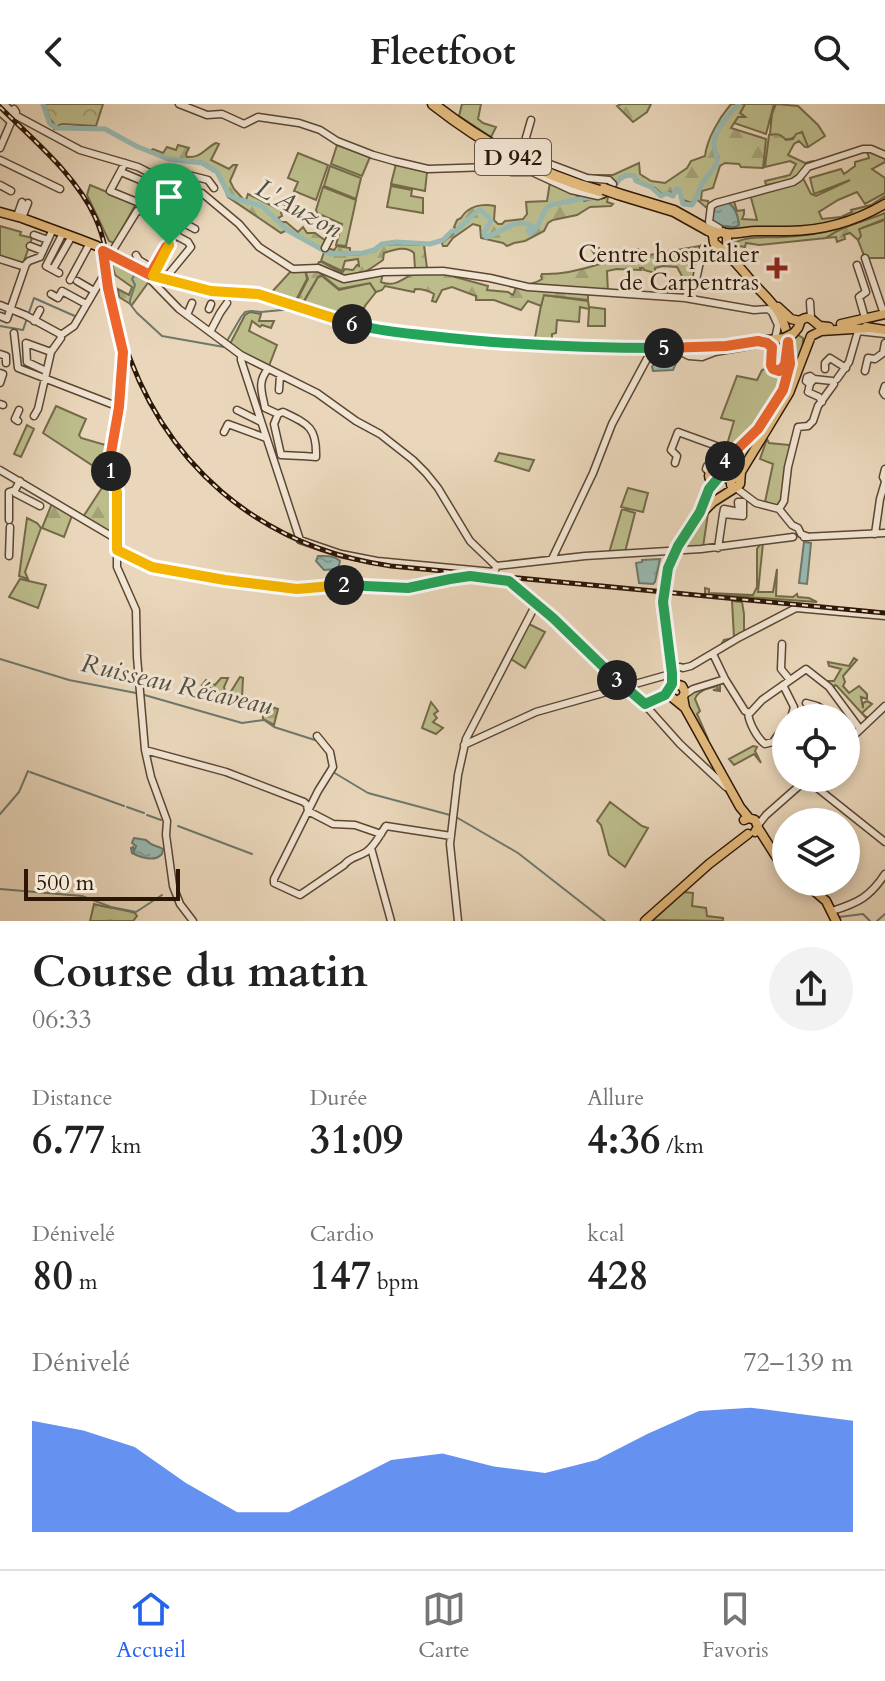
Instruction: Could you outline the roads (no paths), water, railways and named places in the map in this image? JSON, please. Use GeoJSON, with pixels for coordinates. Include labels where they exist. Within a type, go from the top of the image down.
{"type":"FeatureCollection","features":[{"type":"Feature","properties":{"kind":"highway","name":"D 942"},"geometry":{"type":"LineString","coordinates":[[435,104],[483,140],[519,160],[567,181],[674,214],[723,240]]}},
{"type":"Feature","properties":{"kind":"main road"},"geometry":{"type":"LineString","coordinates":[[723,240],[731,234],[825,227],[885,205]]}},
{"type":"Feature","properties":{"kind":"main road"},"geometry":{"type":"LineString","coordinates":[[723,240],[747,234],[820,230],[852,222],[885,205]]}},
{"type":"Feature","properties":{"kind":"main road"},"geometry":{"type":"LineString","coordinates":[[0,212],[90,243],[151,275],[211,291],[254,293],[379,330],[475,341],[652,350],[712,347],[860,324],[885,332]]}},
{"type":"Feature","properties":{"kind":"main road"},"geometry":{"type":"LineString","coordinates":[[723,240],[730,246],[732,241],[747,234]]}},
{"type":"Feature","properties":{"kind":"main road","name":"D 942"},"geometry":{"type":"LineString","coordinates":[[723,240],[736,262],[766,296]]}},
{"type":"Feature","properties":{"kind":"main road"},"geometry":{"type":"LineString","coordinates":[[766,296],[789,318],[787,337]]}},
{"type":"Feature","properties":{"kind":"main road"},"geometry":{"type":"LineString","coordinates":[[766,296],[781,317],[787,337],[790,364],[783,390],[758,429],[714,476],[701,509],[673,556],[663,596],[677,692],[751,826],[772,850]]}},
{"type":"Feature","properties":{"kind":"main road"},"geometry":{"type":"LineString","coordinates":[[832,328],[860,324],[885,314]]}},
{"type":"Feature","properties":{"kind":"main road"},"geometry":{"type":"LineString","coordinates":[[832,328],[869,328]]}},
{"type":"Feature","properties":{"kind":"main road"},"geometry":{"type":"LineString","coordinates":[[692,525],[709,505],[738,483],[789,393],[805,341],[787,337]]}},
{"type":"Feature","properties":{"kind":"main road"},"geometry":{"type":"LineString","coordinates":[[645,921],[751,826]]}},
{"type":"Feature","properties":{"kind":"main road"},"geometry":{"type":"LineString","coordinates":[[821,896],[836,921]]}},
{"type":"Feature","properties":{"kind":"street"},"geometry":{"type":"LineString","coordinates":[[179,104],[207,115],[222,114],[244,124],[258,117],[299,123],[373,155],[428,169],[490,167],[512,172],[528,171],[571,190],[598,196],[611,188],[613,184],[609,180],[578,175],[526,155],[525,141],[531,120]]}},
{"type":"Feature","properties":{"kind":"street"},"geometry":{"type":"LineString","coordinates":[[0,112],[13,111],[80,150],[199,192],[239,224],[259,247],[293,269],[318,268],[344,279],[383,272],[443,271],[528,287],[685,298],[770,310],[787,337],[810,302]]}},
{"type":"Feature","properties":{"kind":"street"},"geometry":{"type":"LineString","coordinates":[[0,146],[13,111]]}},
{"type":"Feature","properties":{"kind":"street"},"geometry":{"type":"LineString","coordinates":[[723,240],[718,227],[710,224],[708,219],[711,206],[716,203],[793,182],[808,167],[863,149],[885,155]]}},
{"type":"Feature","properties":{"kind":"street"},"geometry":{"type":"LineString","coordinates":[[0,160],[60,189]]}},
{"type":"Feature","properties":{"kind":"street"},"geometry":{"type":"LineString","coordinates":[[124,168],[150,184]]}},
{"type":"Feature","properties":{"kind":"street"},"geometry":{"type":"LineString","coordinates":[[124,168],[110,191],[137,202],[156,176]]}},
{"type":"Feature","properties":{"kind":"street"},"geometry":{"type":"LineString","coordinates":[[169,170],[208,180],[214,188]]}},
{"type":"Feature","properties":{"kind":"street"},"geometry":{"type":"LineString","coordinates":[[190,189],[194,176]]}},
{"type":"Feature","properties":{"kind":"street"},"geometry":{"type":"LineString","coordinates":[[159,205],[155,200],[164,193],[166,182]]}},
{"type":"Feature","properties":{"kind":"street"},"geometry":{"type":"LineString","coordinates":[[0,185],[11,191]]}},
{"type":"Feature","properties":{"kind":"street"},"geometry":{"type":"LineString","coordinates":[[151,275],[199,192]]}},
{"type":"Feature","properties":{"kind":"street"},"geometry":{"type":"LineString","coordinates":[[20,217],[25,203]]}},
{"type":"Feature","properties":{"kind":"street"},"geometry":{"type":"LineString","coordinates":[[143,211],[137,211],[113,249],[102,257],[123,352],[119,407],[110,459],[117,492],[118,571],[136,610],[145,750],[167,821],[174,892],[193,921]]}},
{"type":"Feature","properties":{"kind":"street"},"geometry":{"type":"LineString","coordinates":[[182,222],[195,229]]}},
{"type":"Feature","properties":{"kind":"street"},"geometry":{"type":"LineString","coordinates":[[16,321],[4,318],[28,261],[39,258],[53,229]]}},
{"type":"Feature","properties":{"kind":"street"},"geometry":{"type":"LineString","coordinates":[[325,248],[334,230]]}},
{"type":"Feature","properties":{"kind":"street"},"geometry":{"type":"LineString","coordinates":[[34,235],[48,240]]}},
{"type":"Feature","properties":{"kind":"street"},"geometry":{"type":"LineString","coordinates":[[56,271],[46,266],[67,235]]}},
{"type":"Feature","properties":{"kind":"street"},"geometry":{"type":"LineString","coordinates":[[151,275],[168,275],[190,248],[189,243],[171,241],[162,236]]}},
{"type":"Feature","properties":{"kind":"street"},"geometry":{"type":"LineString","coordinates":[[151,275],[157,252],[171,241]]}},
{"type":"Feature","properties":{"kind":"street"},"geometry":{"type":"LineString","coordinates":[[90,243],[74,281],[94,291]]}},
{"type":"Feature","properties":{"kind":"street"},"geometry":{"type":"LineString","coordinates":[[30,246],[43,251]]}},
{"type":"Feature","properties":{"kind":"street"},"geometry":{"type":"LineString","coordinates":[[685,298],[696,280],[703,248]]}},
{"type":"Feature","properties":{"kind":"street"},"geometry":{"type":"LineString","coordinates":[[136,255],[187,315],[241,355],[317,393],[380,434],[418,465],[438,488],[470,541],[497,566],[552,559],[718,548],[784,539],[796,530]]}},
{"type":"Feature","properties":{"kind":"street"},"geometry":{"type":"LineString","coordinates":[[865,258],[885,314]]}},
{"type":"Feature","properties":{"kind":"street"},"geometry":{"type":"LineString","coordinates":[[0,259],[25,267]]}},
{"type":"Feature","properties":{"kind":"street"},"geometry":{"type":"LineString","coordinates":[[779,509],[784,501],[798,427],[810,424],[846,368],[860,324],[859,297],[866,292],[857,265]]}},
{"type":"Feature","properties":{"kind":"street"},"geometry":{"type":"LineString","coordinates":[[34,416],[51,352],[61,335],[73,327],[105,273]]}},
{"type":"Feature","properties":{"kind":"street"},"geometry":{"type":"LineString","coordinates":[[51,294],[58,298],[62,291],[86,304]]}},
{"type":"Feature","properties":{"kind":"street"},"geometry":{"type":"LineString","coordinates":[[187,315],[192,303]]}},
{"type":"Feature","properties":{"kind":"street"},"geometry":{"type":"LineString","coordinates":[[210,332],[227,303]]}},
{"type":"Feature","properties":{"kind":"street"},"geometry":{"type":"LineString","coordinates":[[0,305],[61,335]]}},
{"type":"Feature","properties":{"kind":"street"},"geometry":{"type":"LineString","coordinates":[[31,319],[40,310]]}},
{"type":"Feature","properties":{"kind":"street"},"geometry":{"type":"LineString","coordinates":[[65,323],[73,327]]}},
{"type":"Feature","properties":{"kind":"street"},"geometry":{"type":"LineString","coordinates":[[860,324],[885,332]]}},
{"type":"Feature","properties":{"kind":"street"},"geometry":{"type":"LineString","coordinates":[[14,333],[18,368],[119,407]]}},
{"type":"Feature","properties":{"kind":"street"},"geometry":{"type":"LineString","coordinates":[[46,371],[27,362],[26,343],[51,352]]}},
{"type":"Feature","properties":{"kind":"street"},"geometry":{"type":"LineString","coordinates":[[865,371],[868,358],[875,359],[884,354],[885,343]]}},
{"type":"Feature","properties":{"kind":"street"},"geometry":{"type":"LineString","coordinates":[[552,559],[593,473],[612,424],[652,350]]}},
{"type":"Feature","properties":{"kind":"street"},"geometry":{"type":"LineString","coordinates":[[0,354],[6,356],[6,363]]}},
{"type":"Feature","properties":{"kind":"street"},"geometry":{"type":"LineString","coordinates":[[241,355],[300,540],[350,556],[389,563],[494,572],[497,566]]}},
{"type":"Feature","properties":{"kind":"street"},"geometry":{"type":"LineString","coordinates":[[825,369],[825,363],[830,358],[846,368]]}},
{"type":"Feature","properties":{"kind":"street"},"geometry":{"type":"LineString","coordinates":[[268,369],[261,379],[265,408],[278,414],[283,412],[306,423],[316,439],[316,457],[281,455],[274,424],[278,414]]}},
{"type":"Feature","properties":{"kind":"street"},"geometry":{"type":"LineString","coordinates":[[0,373],[3,374],[0,383]]}},
{"type":"Feature","properties":{"kind":"street"},"geometry":{"type":"LineString","coordinates":[[279,390],[280,375]]}},
{"type":"Feature","properties":{"kind":"street"},"geometry":{"type":"LineString","coordinates":[[822,402],[808,392],[812,382],[836,381]]}},
{"type":"Feature","properties":{"kind":"street"},"geometry":{"type":"LineString","coordinates":[[885,386],[885,395]]}},
{"type":"Feature","properties":{"kind":"street"},"geometry":{"type":"LineString","coordinates":[[18,421],[15,419],[19,410]]}},
{"type":"Feature","properties":{"kind":"street"},"geometry":{"type":"LineString","coordinates":[[237,410],[261,422]]}},
{"type":"Feature","properties":{"kind":"street"},"geometry":{"type":"LineString","coordinates":[[224,432],[228,424],[266,438]]}},
{"type":"Feature","properties":{"kind":"street"},"geometry":{"type":"LineString","coordinates":[[675,463],[677,456],[671,450],[678,432],[723,449],[717,464],[706,469],[714,476],[738,483],[756,503],[779,509],[796,530],[808,537],[885,533]]}},
{"type":"Feature","properties":{"kind":"street"},"geometry":{"type":"LineString","coordinates":[[875,534],[885,469]]}},
{"type":"Feature","properties":{"kind":"street"},"geometry":{"type":"LineString","coordinates":[[0,470],[118,540]]}},
{"type":"Feature","properties":{"kind":"street"},"geometry":{"type":"LineString","coordinates":[[9,556],[9,492],[15,490],[20,481]]}},
{"type":"Feature","properties":{"kind":"street"},"geometry":{"type":"LineString","coordinates":[[15,490],[15,493],[40,506]]}},
{"type":"Feature","properties":{"kind":"street"},"geometry":{"type":"LineString","coordinates":[[718,548],[723,514]]}},
{"type":"Feature","properties":{"kind":"street"},"geometry":{"type":"LineString","coordinates":[[0,540],[10,540]]}},
{"type":"Feature","properties":{"kind":"street"},"geometry":{"type":"LineString","coordinates":[[117,550],[152,567],[297,589],[342,585],[408,588],[470,576],[505,579],[553,618],[611,676],[627,687],[680,744],[726,787]]}},
{"type":"Feature","properties":{"kind":"street"},"geometry":{"type":"LineString","coordinates":[[458,921],[450,849],[464,745],[536,604]]}},
{"type":"Feature","properties":{"kind":"street"},"geometry":{"type":"LineString","coordinates":[[464,745],[536,712],[691,666],[796,608],[885,616]]}},
{"type":"Feature","properties":{"kind":"street"},"geometry":{"type":"LineString","coordinates":[[782,644],[781,669],[790,680]]}},
{"type":"Feature","properties":{"kind":"street"},"geometry":{"type":"LineString","coordinates":[[713,654],[725,679],[748,713],[760,741],[765,744],[772,742]]}},
{"type":"Feature","properties":{"kind":"street"},"geometry":{"type":"LineString","coordinates":[[748,713],[803,670],[810,671],[829,687],[842,704]]}},
{"type":"Feature","properties":{"kind":"street"},"geometry":{"type":"LineString","coordinates":[[645,704],[725,679]]}},
{"type":"Feature","properties":{"kind":"street"},"geometry":{"type":"LineString","coordinates":[[783,685],[792,704]]}},
{"type":"Feature","properties":{"kind":"street"},"geometry":{"type":"LineString","coordinates":[[860,728],[885,706]]}},
{"type":"Feature","properties":{"kind":"street"},"geometry":{"type":"LineString","coordinates":[[317,736],[330,752],[333,767],[274,883],[300,895],[348,860],[371,848],[388,825],[451,836]]}},
{"type":"Feature","properties":{"kind":"street"},"geometry":{"type":"LineString","coordinates":[[145,750],[226,772],[304,802],[308,811]]}},
{"type":"Feature","properties":{"kind":"street"},"geometry":{"type":"LineString","coordinates":[[751,826],[793,792]]}},
{"type":"Feature","properties":{"kind":"street"},"geometry":{"type":"LineString","coordinates":[[822,792],[885,842]]}},
{"type":"Feature","properties":{"kind":"street"},"geometry":{"type":"LineString","coordinates":[[308,811],[333,824],[355,825],[381,834]]}},
{"type":"Feature","properties":{"kind":"street"},"geometry":{"type":"LineString","coordinates":[[371,848],[391,921]]}},
{"type":"Feature","properties":{"kind":"street"},"geometry":{"type":"LineString","coordinates":[[832,911],[857,902],[884,877]]}},
{"type":"Feature","properties":{"kind":"water"},"geometry":{"type":"Polygon","coordinates":[[[727,202],[734,209],[739,225],[713,225],[710,219],[714,207],[727,202]]]}},
{"type":"Feature","properties":{"kind":"water"},"geometry":{"type":"Polygon","coordinates":[[[658,357],[678,359],[673,370],[653,371],[658,357]]]}},
{"type":"Feature","properties":{"kind":"water"},"geometry":{"type":"Polygon","coordinates":[[[804,542],[811,543],[807,584],[799,583],[804,542]]]}},
{"type":"Feature","properties":{"kind":"water"},"geometry":{"type":"Polygon","coordinates":[[[318,556],[338,559],[338,569],[324,570],[316,561],[318,556]]]}},
{"type":"Feature","properties":{"kind":"water"},"geometry":{"type":"Polygon","coordinates":[[[660,559],[655,582],[639,583],[636,563],[660,559]]]}},
{"type":"Feature","properties":{"kind":"water"},"geometry":{"type":"Polygon","coordinates":[[[134,838],[163,849],[162,854],[151,859],[132,853],[131,848],[134,851],[136,846],[132,843],[134,838]]]}},
{"type":"Feature","properties":{"kind":"waterway","name":"L'Auzon"},"geometry":{"type":"LineString","coordinates":[[43,104],[50,124],[57,128],[105,129],[168,159],[202,163],[217,172],[229,195],[262,206],[287,230],[330,254],[363,253],[382,244],[396,242],[430,244],[443,240],[480,210],[491,221],[484,233],[486,237],[520,223],[532,226],[528,230],[530,234],[550,205],[598,198]]}},
{"type":"Feature","properties":{"kind":"waterway","name":"L'Auzon"},"geometry":{"type":"LineString","coordinates":[[614,188],[622,178],[634,176],[636,181],[651,187],[661,196],[666,193],[673,196],[679,189],[683,204],[692,205],[716,164],[714,144],[717,132],[739,104]]}},
{"type":"Feature","properties":{"kind":"waterway"},"geometry":{"type":"LineString","coordinates":[[138,209],[158,180]]}},
{"type":"Feature","properties":{"kind":"waterway"},"geometry":{"type":"LineString","coordinates":[[135,274],[130,304],[162,336],[224,347]]}},
{"type":"Feature","properties":{"kind":"waterway"},"geometry":{"type":"LineString","coordinates":[[0,326],[23,330],[34,298],[77,317]]}},
{"type":"Feature","properties":{"kind":"waterway"},"geometry":{"type":"LineString","coordinates":[[227,341],[241,317],[251,311],[293,309],[365,331]]}},
{"type":"Feature","properties":{"kind":"waterway","name":"Ruisseau Récaveau"},"geometry":{"type":"LineString","coordinates":[[0,659],[69,680],[141,694],[242,723],[264,720],[274,727],[318,741]]}},
{"type":"Feature","properties":{"kind":"waterway"},"geometry":{"type":"LineString","coordinates":[[0,814],[19,792],[28,771]]}},
{"type":"Feature","properties":{"kind":"waterway"},"geometry":{"type":"LineString","coordinates":[[30,772],[124,806]]}},
{"type":"Feature","properties":{"kind":"waterway","name":"Ruisseau Récaveau"},"geometry":{"type":"LineString","coordinates":[[333,772],[368,793],[450,815]]}},
{"type":"Feature","properties":{"kind":"waterway"},"geometry":{"type":"LineString","coordinates":[[127,807],[144,813]]}},
{"type":"Feature","properties":{"kind":"waterway"},"geometry":{"type":"LineString","coordinates":[[147,815],[161,820]]}},
{"type":"Feature","properties":{"kind":"waterway","name":"Ruisseau Récaveau"},"geometry":{"type":"LineString","coordinates":[[456,817],[518,853],[605,921]]}},
{"type":"Feature","properties":{"kind":"waterway"},"geometry":{"type":"LineString","coordinates":[[178,826],[252,854]]}},
{"type":"Feature","properties":{"kind":"waterway"},"geometry":{"type":"LineString","coordinates":[[0,889],[82,896],[136,912],[162,895]]}},
{"type":"Feature","properties":{"kind":"waterway"},"geometry":{"type":"LineString","coordinates":[[839,917],[863,914],[870,921]]}},
{"type":"Feature","properties":{"kind":"waterway"},"geometry":{"type":"LineString","coordinates":[[877,921],[885,914]]}},
{"type":"Feature","properties":{"kind":"railway"},"geometry":{"type":"LineString","coordinates":[[0,107],[65,172],[95,217],[105,246],[122,335],[139,381],[162,422],[189,459],[221,491],[258,518],[298,540],[343,556],[391,566],[885,613]]}},
{"type":"Feature","properties":{"kind":"place","name":"Centre hospitalier de Carpentras"},"geometry":{"type":"Point","coordinates":[777,268]}}]}
